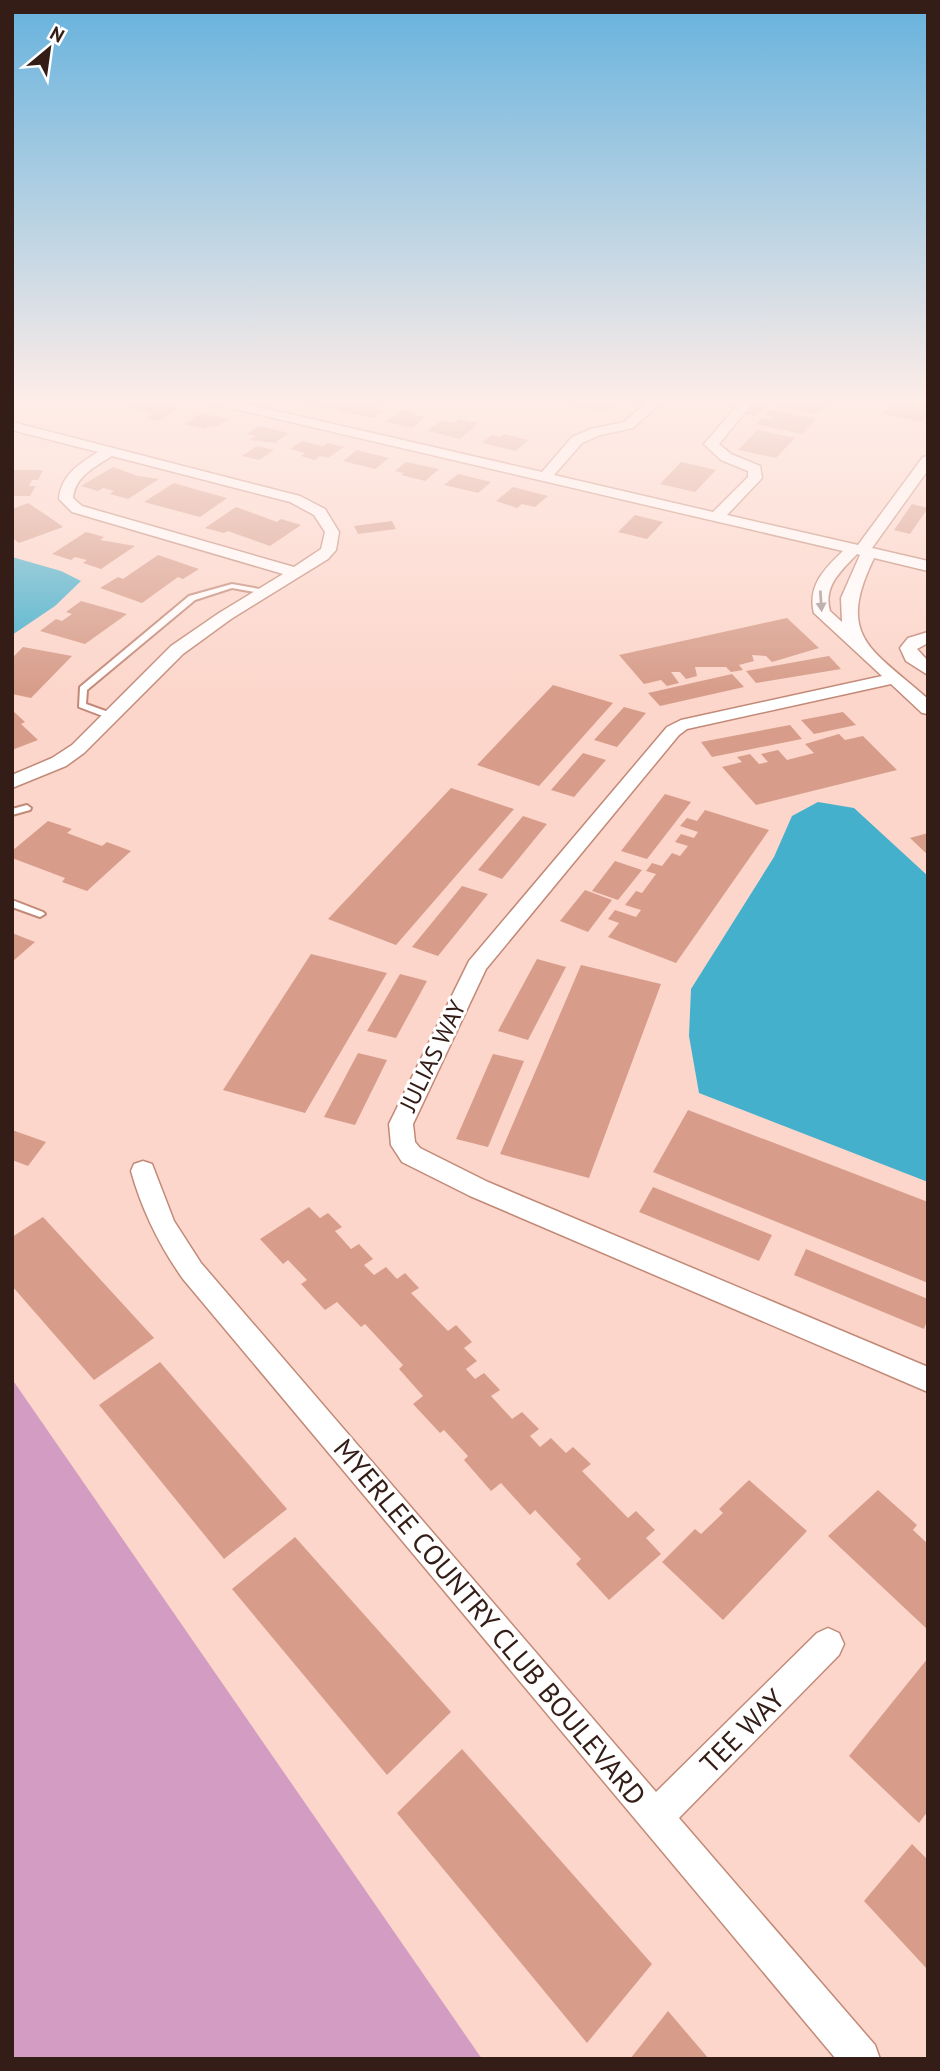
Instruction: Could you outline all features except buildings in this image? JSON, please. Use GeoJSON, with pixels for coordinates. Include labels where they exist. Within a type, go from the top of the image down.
{"type":"FeatureCollection","features":[{"type":"Feature","properties":{"kind":"street"},"geometry":{"type":"LineString","coordinates":[[66,497],[77,509],[94,516],[298,573]]}},
{"type":"Feature","properties":{"kind":"street"},"geometry":{"type":"LineString","coordinates":[[12,782],[59,762],[78,749],[177,650],[225,616],[323,556],[331,541],[332,532],[328,522],[310,505],[285,497]]}},
{"type":"Feature","properties":{"kind":"street"},"geometry":{"type":"LineString","coordinates":[[629,497],[928,566]]}},
{"type":"Feature","properties":{"kind":"street"},"geometry":{"type":"LineString","coordinates":[[716,517],[736,497]]}},
{"type":"Feature","properties":{"kind":"street"},"geometry":{"type":"LineString","coordinates":[[901,497],[862,551],[826,580],[818,598],[822,613],[928,709]]}},
{"type":"Feature","properties":{"kind":"street"},"geometry":{"type":"LineString","coordinates":[[860,649],[849,615],[848,595],[862,551]]}},
{"type":"Feature","properties":{"kind":"street"},"geometry":{"type":"LineString","coordinates":[[928,637],[908,648],[912,657],[928,670]]}},
{"type":"Feature","properties":{"kind":"street","name":"JULIAS WAY"},"geometry":{"type":"LineString","coordinates":[[892,679],[681,725],[673,731],[477,966],[401,1124],[403,1145],[411,1155],[468,1183],[928,1380]]}},
{"type":"Feature","properties":{"kind":"street","name":"MYERLEE COUNTRY CLUB BOULEVARD"},"geometry":{"type":"LineString","coordinates":[[144,1171],[151,1201],[176,1250],[192,1271],[861,2059]]}},
{"type":"Feature","properties":{"kind":"street","name":"TEE WAY"},"geometry":{"type":"LineString","coordinates":[[655,1818],[828,1644]]}},
{"type":"Feature","properties":{"kind":"lane"},"geometry":{"type":"LineString","coordinates":[[111,716],[82,705],[83,689],[192,598],[232,586],[265,592]]}},
{"type":"Feature","properties":{"kind":"lane"},"geometry":{"type":"LineString","coordinates":[[12,812],[27,808]]}},
{"type":"Feature","properties":{"kind":"lane"},"geometry":{"type":"LineString","coordinates":[[12,903],[40,914]]}},
{"type":"Feature","properties":{"kind":"shaded area"},"geometry":{"type":"Polygon","coordinates":[[[12,1379],[482,2059],[12,2059],[12,1379]]]}},
{"type":"Feature","properties":{"kind":"water"},"geometry":{"type":"Polygon","coordinates":[[[12,557],[61,571],[81,581],[55,606],[12,635],[12,557]]]}},
{"type":"Feature","properties":{"kind":"water"},"geometry":{"type":"Polygon","coordinates":[[[818,802],[854,808],[928,876],[928,1182],[699,1093],[689,1036],[691,989],[774,857],[792,816],[818,802]]]}}]}
